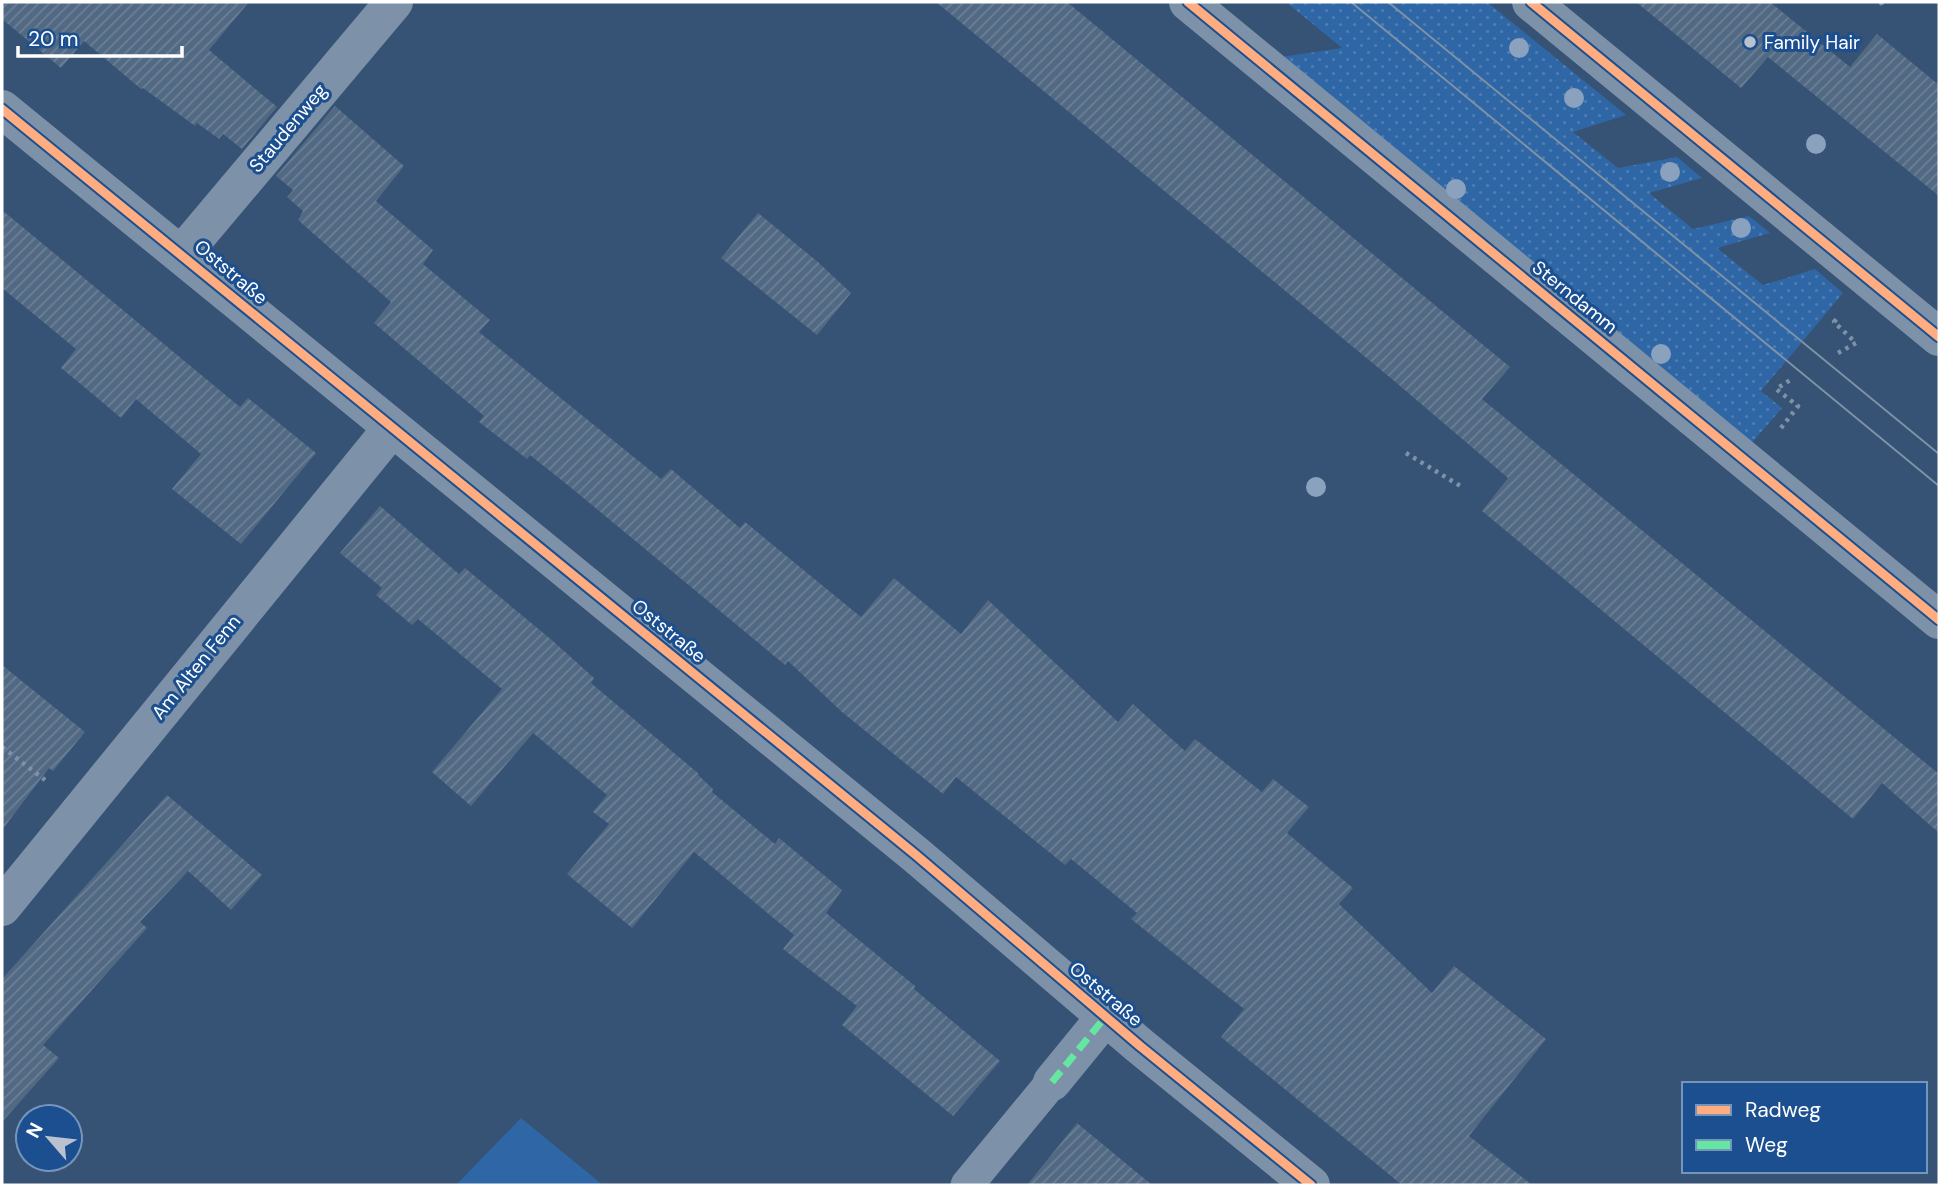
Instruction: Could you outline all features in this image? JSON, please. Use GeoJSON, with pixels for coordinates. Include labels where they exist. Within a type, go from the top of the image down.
{"type":"FeatureCollection","features":[{"type":"Feature","properties":{"kind":"street","name":"Staudenweg"},"geometry":{"type":"LineString","coordinates":[[182,254],[394,2]]}},
{"type":"Feature","properties":{"kind":"street","name":"Sterndamm"},"geometry":{"type":"LineString","coordinates":[[1188,2],[1939,620]]}},
{"type":"Feature","properties":{"kind":"street"},"geometry":{"type":"LineString","coordinates":[[1531,2],[1939,337]]}},
{"type":"Feature","properties":{"kind":"street","name":"Oststraße"},"geometry":{"type":"LineString","coordinates":[[2,109],[916,855],[1311,1185]]}},
{"type":"Feature","properties":{"kind":"street","name":"Am Alten Fenn"},"geometry":{"type":"LineString","coordinates":[[2,907],[392,428]]}},
{"type":"Feature","properties":{"kind":"street"},"geometry":{"type":"LineString","coordinates":[[1052,1082],[1106,1016]]}},
{"type":"Feature","properties":{"kind":"lane"},"geometry":{"type":"LineString","coordinates":[[967,1185],[1052,1082]]}},
{"type":"Feature","properties":{"kind":"path"},"geometry":{"type":"LineString","coordinates":[[1838,353],[1856,342],[1833,322],[1845,309]]}},
{"type":"Feature","properties":{"kind":"path"},"geometry":{"type":"LineString","coordinates":[[1775,434],[1798,406],[1776,388],[1792,379]]}},
{"type":"Feature","properties":{"kind":"path"},"geometry":{"type":"LineString","coordinates":[[1406,453],[1462,487]]}},
{"type":"Feature","properties":{"kind":"shaded area"},"geometry":{"type":"Polygon","coordinates":[[[1286,2],[1487,2],[1626,115],[1573,132],[1618,168],[1677,157],[1702,178],[1649,193],[1693,229],[1749,216],[1770,233],[1717,248],[1763,285],[1815,269],[1843,293],[1761,391],[1782,408],[1750,445],[1281,57],[1342,48],[1286,2]]]}},
{"type":"Feature","properties":{"kind":"shaded area"},"geometry":{"type":"Polygon","coordinates":[[[521,1118],[603,1185],[456,1185],[521,1118]]]}},
{"type":"Feature","properties":{"kind":"building"},"geometry":{"type":"Polygon","coordinates":[[[2,2],[249,2],[209,50],[277,107],[242,149],[223,134],[219,139],[197,123],[195,126],[141,89],[84,41],[61,68],[2,19],[2,2]]]}},
{"type":"Feature","properties":{"kind":"building"},"geometry":{"type":"Polygon","coordinates":[[[936,2],[1067,2],[1510,367],[1482,399],[1939,774],[1939,833],[1882,783],[1853,819],[1482,511],[1508,478],[936,2]]]}},
{"type":"Feature","properties":{"kind":"building"},"geometry":{"type":"Polygon","coordinates":[[[1636,2],[1770,2],[1850,67],[1877,34],[1939,85],[1939,196],[1768,57],[1741,88],[1636,2]]]}},
{"type":"Feature","properties":{"kind":"building"},"geometry":{"type":"Polygon","coordinates":[[[335,106],[404,166],[376,201],[433,250],[423,264],[490,320],[479,332],[661,479],[671,469],[740,528],[745,522],[861,617],[894,578],[961,634],[988,600],[1118,722],[1133,704],[1185,751],[1195,739],[1262,792],[1273,779],[1309,807],[1287,833],[1353,888],[1339,904],[1432,993],[1454,966],[1546,1039],[1469,1136],[1532,1185],[1402,1185],[1221,1037],[1244,1009],[1131,919],[1137,913],[1071,859],[1065,865],[956,777],[943,794],[842,712],[788,661],[785,665],[530,455],[527,459],[479,422],[484,416],[374,323],[391,302],[298,220],[303,211],[287,197],[293,190],[276,176],[335,106]]]}},
{"type":"Feature","properties":{"kind":"building"},"geometry":{"type":"Polygon","coordinates":[[[2,210],[240,407],[248,398],[316,453],[241,544],[172,489],[201,454],[136,399],[121,418],[61,368],[76,349],[2,288],[2,210]]]}},
{"type":"Feature","properties":{"kind":"building"},"geometry":{"type":"Polygon","coordinates":[[[758,213],[851,293],[817,335],[721,258],[758,213]]]}},
{"type":"Feature","properties":{"kind":"building"},"geometry":{"type":"Polygon","coordinates":[[[380,506],[459,574],[465,568],[553,641],[594,678],[591,683],[699,774],[713,789],[712,792],[775,844],[779,838],[842,890],[826,913],[1000,1061],[953,1116],[842,1025],[857,1006],[783,949],[794,935],[694,852],[632,928],[567,874],[609,824],[593,812],[607,795],[533,733],[471,806],[432,772],[502,689],[418,619],[412,625],[376,595],[382,588],[340,553],[380,506]]]}},
{"type":"Feature","properties":{"kind":"building"},"geometry":{"type":"Polygon","coordinates":[[[2,665],[85,732],[53,771],[49,768],[2,830],[2,665]]]}},
{"type":"Feature","properties":{"kind":"building"},"geometry":{"type":"Polygon","coordinates":[[[167,795],[262,875],[231,910],[188,871],[140,922],[147,928],[43,1045],[59,1058],[19,1103],[14,1103],[14,1109],[2,1122],[2,979],[167,795]]]}},
{"type":"Feature","properties":{"kind":"building"},"geometry":{"type":"Polygon","coordinates":[[[1077,1123],[1152,1185],[1027,1185],[1077,1123]]]}},
{"type":"Feature","properties":{"kind":"tram line"},"geometry":{"type":"LineString","coordinates":[[1351,2],[1939,486]]}},
{"type":"Feature","properties":{"kind":"tram line"},"geometry":{"type":"LineString","coordinates":[[1388,2],[1939,454]]}},
{"type":"Feature","properties":{"kind":"marked path"},"geometry":{"type":"LineString","coordinates":[[1052,1082],[1106,1016]]}},
{"type":"Feature","properties":{"kind":"cycle path"},"geometry":{"type":"LineString","coordinates":[[1188,2],[1939,620]]}},
{"type":"Feature","properties":{"kind":"cycle path"},"geometry":{"type":"LineString","coordinates":[[1531,2],[1939,337]]}},
{"type":"Feature","properties":{"kind":"cycle path"},"geometry":{"type":"LineString","coordinates":[[2,109],[916,855],[1140,1046],[1311,1185]]}},
{"type":"Feature","properties":{"kind":"place","name":"Family Hair"},"geometry":{"type":"Point","coordinates":[1750,42]}}]}
